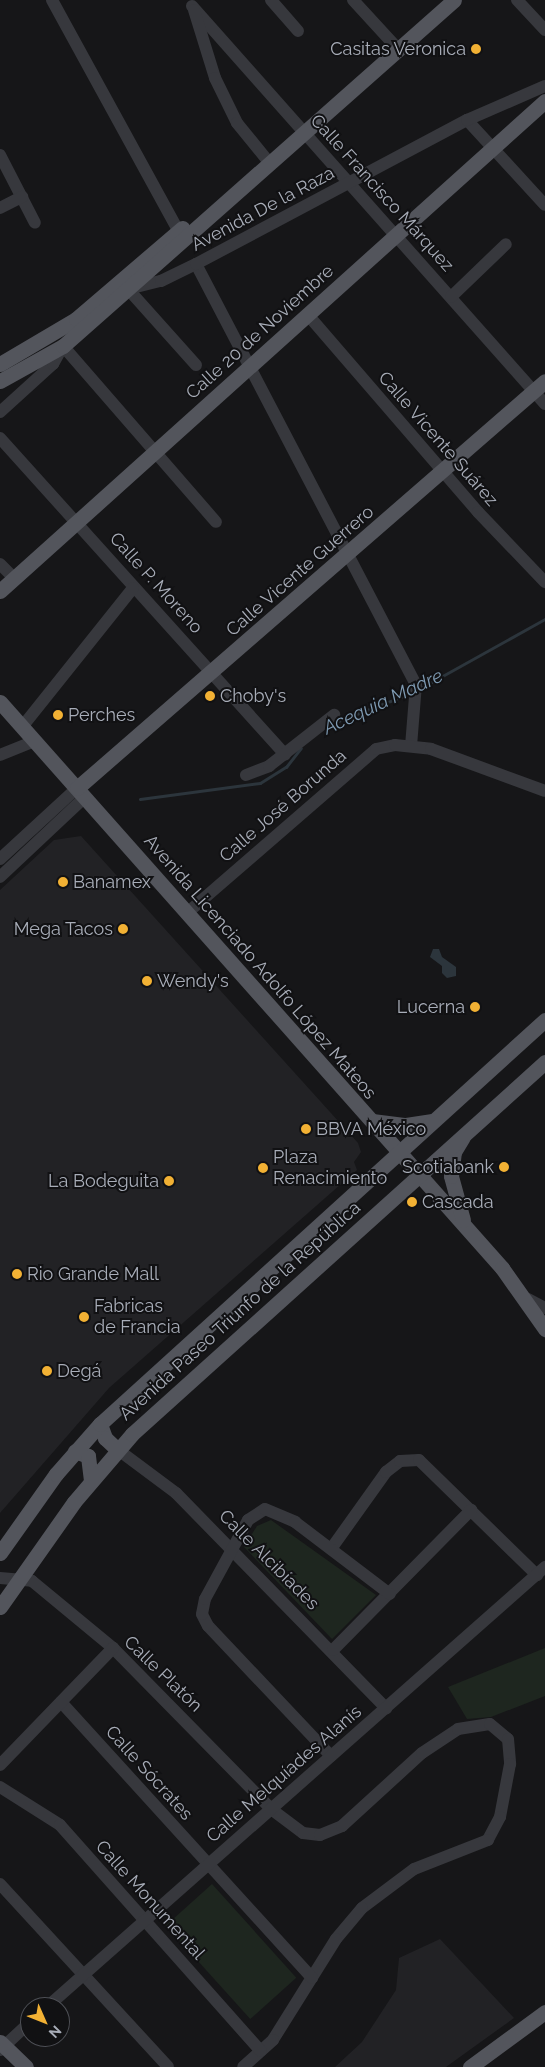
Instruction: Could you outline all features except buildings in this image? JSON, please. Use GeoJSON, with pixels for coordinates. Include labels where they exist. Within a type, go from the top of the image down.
{"type":"FeatureCollection","features":[{"type":"Feature","properties":{"kind":"main road"},"geometry":{"type":"LineString","coordinates":[[180,236],[201,220],[454,0]]}},
{"type":"Feature","properties":{"kind":"main road","name":"Calle 20 de Noviembre"},"geometry":{"type":"LineString","coordinates":[[0,591],[397,235],[492,146],[545,101]]}},
{"type":"Feature","properties":{"kind":"main road","name":"Avenida De la Raza"},"geometry":{"type":"LineString","coordinates":[[0,381],[63,346],[128,289],[180,236]]}},
{"type":"Feature","properties":{"kind":"main road","name":"Avenida De la Raza"},"geometry":{"type":"LineString","coordinates":[[0,364],[76,319],[180,236]]}},
{"type":"Feature","properties":{"kind":"main road","name":"Calle Vicente Guerrero"},"geometry":{"type":"LineString","coordinates":[[81,793],[214,672],[545,381]]}},
{"type":"Feature","properties":{"kind":"main road","name":"Avenida Licenciado Adolfo López Mateos"},"geometry":{"type":"LineString","coordinates":[[0,702],[528,1299],[545,1329]]}},
{"type":"Feature","properties":{"kind":"main road","name":"Avenida Paseo Triunfo de la República"},"geometry":{"type":"LineString","coordinates":[[0,1553],[75,1451],[100,1424],[433,1120],[542,1028]]}},
{"type":"Feature","properties":{"kind":"main road","name":"Avenida Paseo Triunfo de la República"},"geometry":{"type":"LineString","coordinates":[[0,1607],[91,1480],[117,1449],[418,1174],[545,1062]]}},
{"type":"Feature","properties":{"kind":"main road"},"geometry":{"type":"LineString","coordinates":[[372,1121],[406,1125],[433,1120]]}},
{"type":"Feature","properties":{"kind":"main road"},"geometry":{"type":"LineString","coordinates":[[466,1228],[451,1176],[454,1152],[469,1128]]}},
{"type":"Feature","properties":{"kind":"main road"},"geometry":{"type":"LineString","coordinates":[[100,1424],[104,1438],[117,1449]]}},
{"type":"Feature","properties":{"kind":"main road"},"geometry":{"type":"LineString","coordinates":[[75,1451],[88,1456],[91,1480]]}},
{"type":"Feature","properties":{"kind":"main road"},"geometry":{"type":"LineString","coordinates":[[470,2067],[545,2012]]}},
{"type":"Feature","properties":{"kind":"main road"},"geometry":{"type":"LineString","coordinates":[[2,2046],[26,2067]]}},
{"type":"Feature","properties":{"kind":"street"},"geometry":{"type":"LineString","coordinates":[[52,0],[180,236]]}},
{"type":"Feature","properties":{"kind":"street"},"geometry":{"type":"LineString","coordinates":[[271,0],[298,31]]}},
{"type":"Feature","properties":{"kind":"street"},"geometry":{"type":"LineString","coordinates":[[353,0],[398,48]]}},
{"type":"Feature","properties":{"kind":"street"},"geometry":{"type":"LineString","coordinates":[[517,0],[545,30]]}},
{"type":"Feature","properties":{"kind":"street"},"geometry":{"type":"LineString","coordinates":[[191,3],[215,78],[237,123],[268,161]]}},
{"type":"Feature","properties":{"kind":"street","name":"Calle Francisco Márquez"},"geometry":{"type":"LineString","coordinates":[[191,3],[545,404]]}},
{"type":"Feature","properties":{"kind":"street","name":"Avenida De la Raza"},"geometry":{"type":"LineString","coordinates":[[128,289],[162,280],[196,264],[350,184],[467,120],[545,86]]}},
{"type":"Feature","properties":{"kind":"street"},"geometry":{"type":"LineString","coordinates":[[467,120],[545,204]]}},
{"type":"Feature","properties":{"kind":"street"},"geometry":{"type":"LineString","coordinates":[[0,155],[35,223]]}},
{"type":"Feature","properties":{"kind":"street"},"geometry":{"type":"LineString","coordinates":[[0,208],[22,196]]}},
{"type":"Feature","properties":{"kind":"street"},"geometry":{"type":"LineString","coordinates":[[450,296],[506,244]]}},
{"type":"Feature","properties":{"kind":"street"},"geometry":{"type":"LineString","coordinates":[[196,264],[251,364],[416,684],[417,700],[411,746],[545,791]]}},
{"type":"Feature","properties":{"kind":"street"},"geometry":{"type":"LineString","coordinates":[[128,289],[196,366]]}},
{"type":"Feature","properties":{"kind":"street","name":"Calle Vicente Suárez"},"geometry":{"type":"LineString","coordinates":[[308,315],[442,472],[545,582]]}},
{"type":"Feature","properties":{"kind":"street"},"geometry":{"type":"LineString","coordinates":[[0,412],[53,364],[63,346],[216,522]]}},
{"type":"Feature","properties":{"kind":"street","name":"Calle P. Moreno"},"geometry":{"type":"LineString","coordinates":[[0,438],[78,522],[133,588],[214,672],[285,754]]}},
{"type":"Feature","properties":{"kind":"street"},"geometry":{"type":"LineString","coordinates":[[0,564],[14,578]]}},
{"type":"Feature","properties":{"kind":"street"},"geometry":{"type":"LineString","coordinates":[[22,727],[133,588]]}},
{"type":"Feature","properties":{"kind":"street"},"geometry":{"type":"LineString","coordinates":[[246,775],[285,754],[334,715]]}},
{"type":"Feature","properties":{"kind":"street"},"geometry":{"type":"LineString","coordinates":[[0,755],[35,741]]}},
{"type":"Feature","properties":{"kind":"street","name":"Calle José Borunda"},"geometry":{"type":"LineString","coordinates":[[187,913],[376,749],[411,746]]}},
{"type":"Feature","properties":{"kind":"street"},"geometry":{"type":"LineString","coordinates":[[0,859],[81,793]]}},
{"type":"Feature","properties":{"kind":"street"},"geometry":{"type":"LineString","coordinates":[[0,877],[81,793]]}},
{"type":"Feature","properties":{"kind":"street"},"geometry":{"type":"LineString","coordinates":[[528,1299],[545,1308]]}},
{"type":"Feature","properties":{"kind":"street","name":"Calle Alcibíades"},"geometry":{"type":"LineString","coordinates":[[117,1449],[162,1481],[232,1547],[334,1650],[386,1708]]}},
{"type":"Feature","properties":{"kind":"street"},"geometry":{"type":"LineString","coordinates":[[331,1549],[386,1472],[400,1461],[418,1460],[471,1510],[541,1571]]}},
{"type":"Feature","properties":{"kind":"street"},"geometry":{"type":"LineString","coordinates":[[331,1756],[208,1626],[202,1614],[205,1599],[248,1520],[265,1509],[280,1513],[390,1594]]}},
{"type":"Feature","properties":{"kind":"street"},"geometry":{"type":"LineString","coordinates":[[334,1650],[471,1510]]}},
{"type":"Feature","properties":{"kind":"street","name":"Calle Melquíades Alanís"},"geometry":{"type":"LineString","coordinates":[[58,1997],[541,1571]]}},
{"type":"Feature","properties":{"kind":"street"},"geometry":{"type":"LineString","coordinates":[[0,1578],[20,1578]]}},
{"type":"Feature","properties":{"kind":"street","name":"Calle Platón"},"geometry":{"type":"LineString","coordinates":[[20,1578],[32,1581],[113,1648],[292,1828],[320,1835],[342,1826],[422,1753],[458,1729],[490,1724],[508,1740],[510,1764],[500,1817],[488,1840],[414,1869],[389,1885],[348,1924],[312,1978]]}},
{"type":"Feature","properties":{"kind":"street"},"geometry":{"type":"LineString","coordinates":[[0,1765],[113,1648]]}},
{"type":"Feature","properties":{"kind":"street","name":"Calle Sócrates"},"geometry":{"type":"LineString","coordinates":[[61,1702],[207,1865],[312,1978]]}},
{"type":"Feature","properties":{"kind":"street","name":"Calle Monumental"},"geometry":{"type":"LineString","coordinates":[[0,1787],[60,1825],[261,2051]]}},
{"type":"Feature","properties":{"kind":"street"},"geometry":{"type":"LineString","coordinates":[[0,1884],[82,1976],[168,2067]]}},
{"type":"Feature","properties":{"kind":"street"},"geometry":{"type":"LineString","coordinates":[[243,2067],[261,2051],[312,1978]]}},
{"type":"Feature","properties":{"kind":"street"},"geometry":{"type":"LineString","coordinates":[[2,2046],[20,2031]]}},
{"type":"Feature","properties":{"kind":"shaded area"},"geometry":{"type":"Polygon","coordinates":[[[81,836],[358,1143],[361,1152],[354,1162],[357,1170],[109,1388],[0,1513],[0,890],[54,840],[81,836]]]}},
{"type":"Feature","properties":{"kind":"shaded area"},"geometry":{"type":"Polygon","coordinates":[[[433,949],[439,949],[442,957],[456,967],[456,976],[447,978],[442,973],[442,966],[430,957],[433,949]]]}},
{"type":"Feature","properties":{"kind":"shaded area"},"geometry":{"type":"Polygon","coordinates":[[[271,1520],[376,1595],[332,1639],[244,1547],[257,1526],[271,1520]]]}},
{"type":"Feature","properties":{"kind":"shaded area"},"geometry":{"type":"Polygon","coordinates":[[[545,1648],[545,1696],[491,1717],[467,1719],[448,1687],[545,1648]]]}},
{"type":"Feature","properties":{"kind":"shaded area"},"geometry":{"type":"Polygon","coordinates":[[[212,1884],[296,1978],[250,2019],[166,1925],[212,1884]]]}},
{"type":"Feature","properties":{"kind":"shaded area"},"geometry":{"type":"Polygon","coordinates":[[[440,1939],[514,2018],[446,2067],[335,2067],[362,2042],[396,1990],[399,1958],[440,1939]]]}},
{"type":"Feature","properties":{"kind":"waterway","name":"Acequia Madre"},"geometry":{"type":"LineString","coordinates":[[419,689],[545,619]]}},
{"type":"Feature","properties":{"kind":"waterway","name":"Acequia Madre"},"geometry":{"type":"LineString","coordinates":[[333,723],[411,693]]}},
{"type":"Feature","properties":{"kind":"waterway","name":"Acequia Madre"},"geometry":{"type":"LineString","coordinates":[[140,799],[260,783],[286,767],[301,748]]}},
{"type":"Feature","properties":{"kind":"place","name":"Casitas Veronica"},"geometry":{"type":"Point","coordinates":[476,49]}},
{"type":"Feature","properties":{"kind":"place","name":"Choby's"},"geometry":{"type":"Point","coordinates":[210,696]}},
{"type":"Feature","properties":{"kind":"place","name":"Perches"},"geometry":{"type":"Point","coordinates":[58,715]}},
{"type":"Feature","properties":{"kind":"place","name":"Banamex"},"geometry":{"type":"Point","coordinates":[63,882]}},
{"type":"Feature","properties":{"kind":"place","name":"Mega Tacos"},"geometry":{"type":"Point","coordinates":[123,929]}},
{"type":"Feature","properties":{"kind":"place","name":"Wendy's"},"geometry":{"type":"Point","coordinates":[147,981]}},
{"type":"Feature","properties":{"kind":"place","name":"Lucerna"},"geometry":{"type":"Point","coordinates":[475,1007]}},
{"type":"Feature","properties":{"kind":"place","name":"BBVA México"},"geometry":{"type":"Point","coordinates":[306,1129]}},
{"type":"Feature","properties":{"kind":"place","name":"Scotiabank"},"geometry":{"type":"Point","coordinates":[504,1167]}},
{"type":"Feature","properties":{"kind":"place","name":"Plaza Renacimiento"},"geometry":{"type":"Point","coordinates":[263,1168]}},
{"type":"Feature","properties":{"kind":"place","name":"La Bodeguita"},"geometry":{"type":"Point","coordinates":[169,1181]}},
{"type":"Feature","properties":{"kind":"place","name":"Cascada"},"geometry":{"type":"Point","coordinates":[412,1202]}},
{"type":"Feature","properties":{"kind":"place","name":"Rio Grande Mall"},"geometry":{"type":"Point","coordinates":[17,1274]}},
{"type":"Feature","properties":{"kind":"place","name":"Fabricas de Francia"},"geometry":{"type":"Point","coordinates":[84,1317]}},
{"type":"Feature","properties":{"kind":"place","name":"Degá"},"geometry":{"type":"Point","coordinates":[47,1371]}}]}
